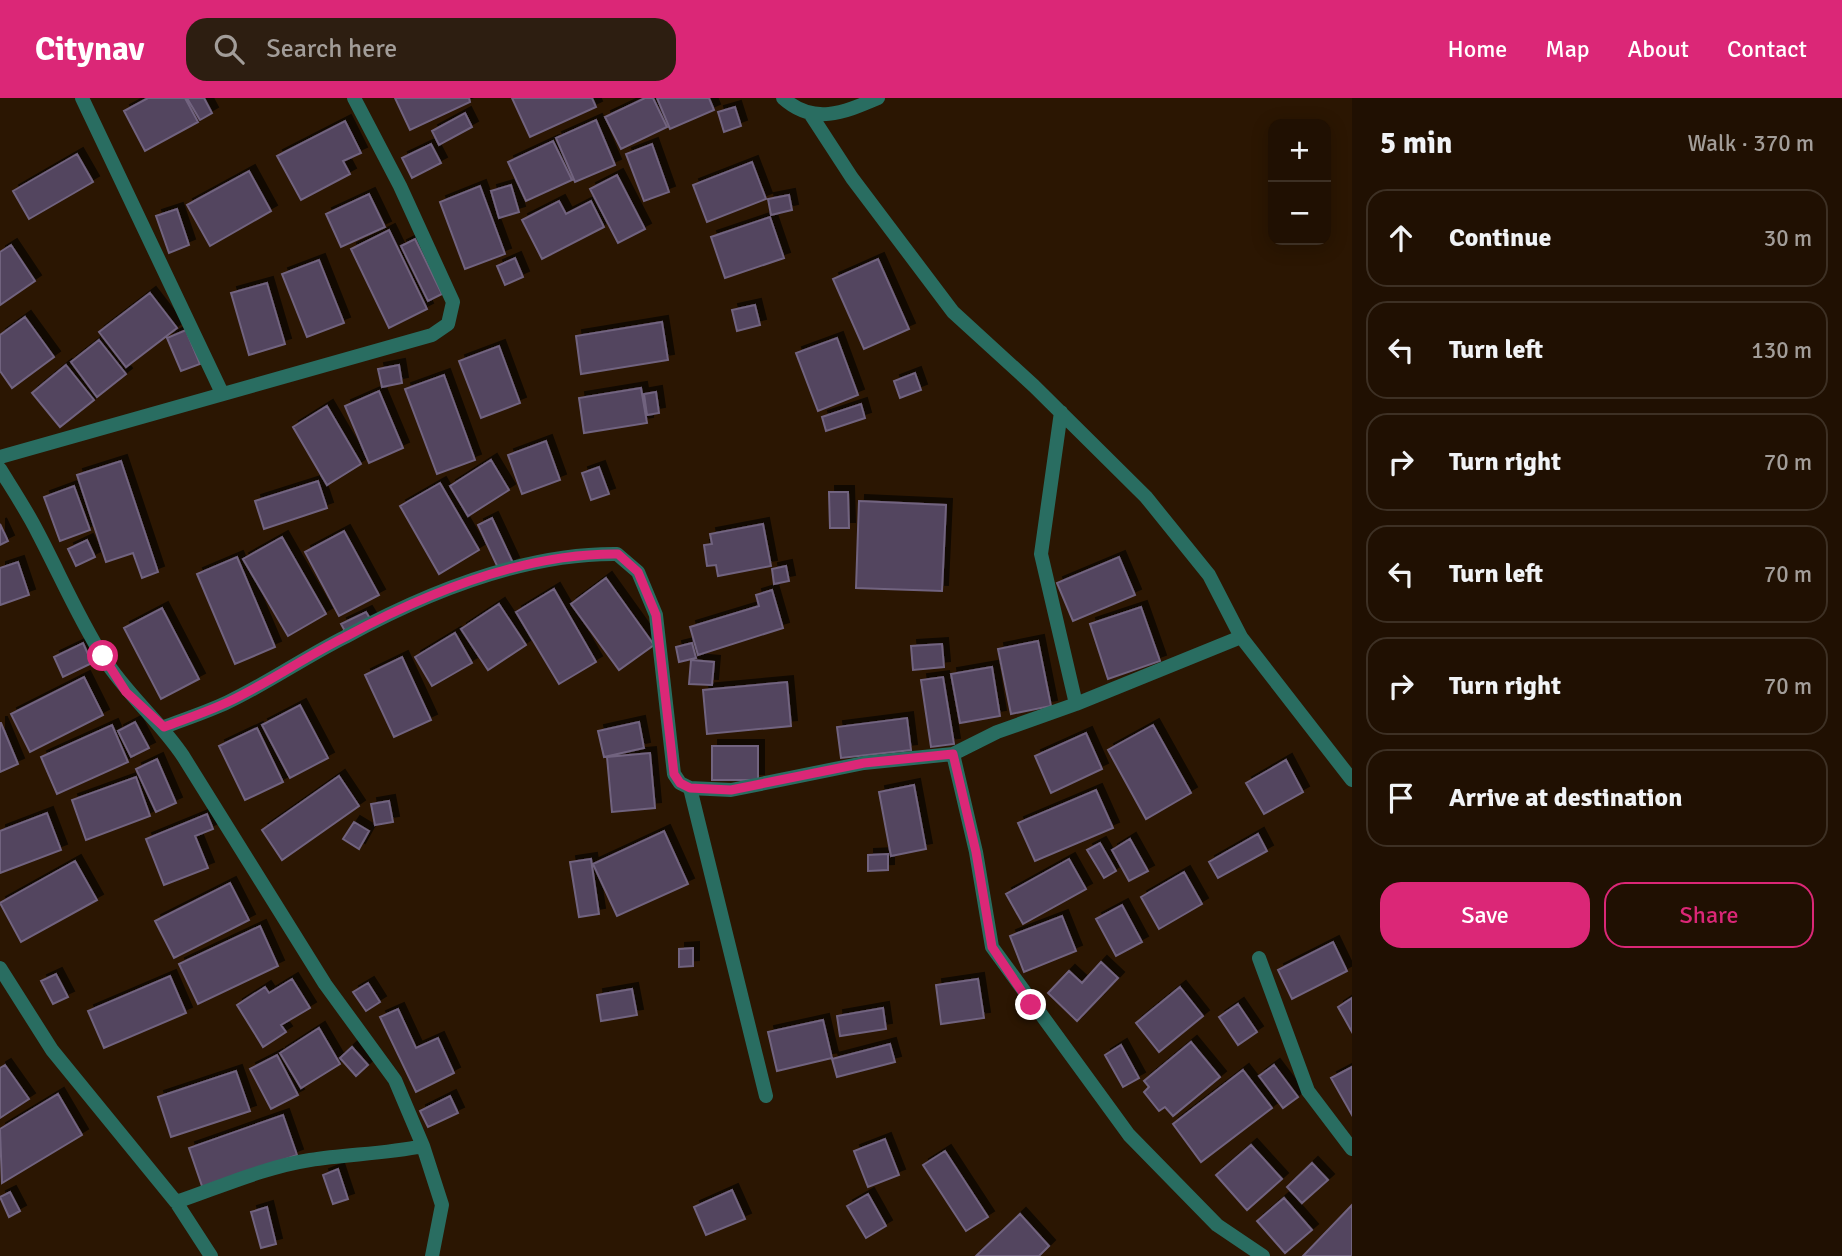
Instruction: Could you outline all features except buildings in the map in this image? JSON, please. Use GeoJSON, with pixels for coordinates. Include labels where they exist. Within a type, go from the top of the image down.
{"type":"FeatureCollection","features":[{"type":"Feature","properties":{"kind":"street"},"geometry":{"type":"LineString","coordinates":[[82,98],[222,393]]}},
{"type":"Feature","properties":{"kind":"street"},"geometry":{"type":"LineString","coordinates":[[0,457],[432,335],[448,324],[453,302],[400,186],[354,98]]}},
{"type":"Feature","properties":{"kind":"street"},"geometry":{"type":"LineString","coordinates":[[783,98],[811,115],[852,177],[953,312],[1146,497],[1209,575],[1241,638],[1352,780]]}},
{"type":"Feature","properties":{"kind":"street"},"geometry":{"type":"LineString","coordinates":[[811,115],[838,115],[878,98]]}},
{"type":"Feature","properties":{"kind":"street"},"geometry":{"type":"LineString","coordinates":[[1060,412],[1041,554],[1076,704]]}},
{"type":"Feature","properties":{"kind":"street"},"geometry":{"type":"LineString","coordinates":[[0,469],[37,531],[78,614],[126,692],[164,727],[325,984],[395,1080],[423,1146],[442,1205],[432,1256]]}},
{"type":"Feature","properties":{"kind":"street"},"geometry":{"type":"LineString","coordinates":[[164,727],[228,702],[347,635],[484,577],[532,561],[586,554],[618,554],[638,572],[656,615],[674,774],[680,783],[690,788],[731,790],[864,763],[953,754],[997,732],[1076,704],[1241,638]]}},
{"type":"Feature","properties":{"kind":"street"},"geometry":{"type":"LineString","coordinates":[[953,754],[976,852],[992,947],[1129,1135],[1217,1225],[1263,1256]]}},
{"type":"Feature","properties":{"kind":"street"},"geometry":{"type":"LineString","coordinates":[[690,788],[766,1096]]}},
{"type":"Feature","properties":{"kind":"street"},"geometry":{"type":"LineString","coordinates":[[1259,958],[1308,1091],[1352,1149]]}},
{"type":"Feature","properties":{"kind":"street"},"geometry":{"type":"LineString","coordinates":[[0,968],[52,1049],[176,1202],[211,1256]]}},
{"type":"Feature","properties":{"kind":"street"},"geometry":{"type":"LineString","coordinates":[[176,1202],[261,1172],[309,1160],[384,1154],[423,1146]]}},
{"type":"Feature","properties":{"kind":"route"},"geometry":{"type":"LineString","coordinates":[[103,656],[126,692],[164,727],[228,702],[347,635],[484,577],[532,561],[586,554],[618,554],[638,572],[656,615],[674,774],[680,783],[690,788],[731,790],[864,763],[953,754],[976,852],[992,947],[1031,1005]]}}]}
